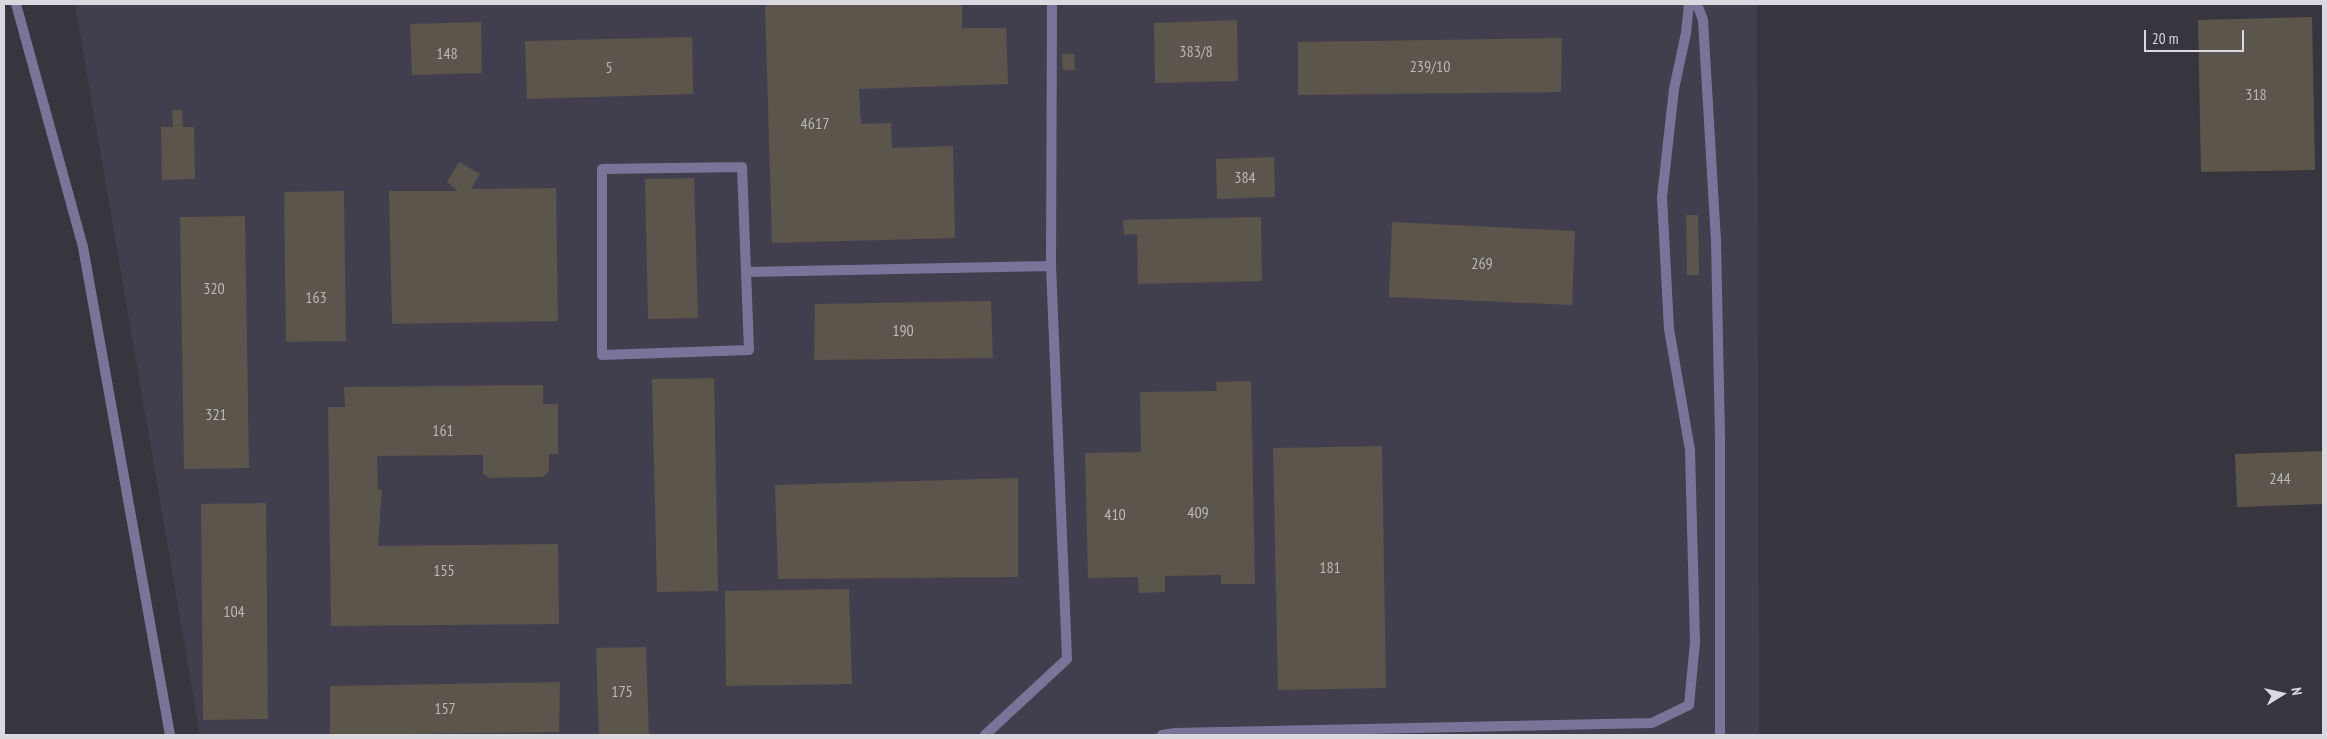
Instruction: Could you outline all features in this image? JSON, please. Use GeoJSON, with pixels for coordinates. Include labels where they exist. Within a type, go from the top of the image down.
{"type":"FeatureCollection","features":[{"type":"Feature","properties":{"kind":"lane"},"geometry":{"type":"LineString","coordinates":[[16,4],[84,247],[170,735]]}},
{"type":"Feature","properties":{"kind":"lane"},"geometry":{"type":"LineString","coordinates":[[985,735],[1067,659],[1051,266],[1052,4]]}},
{"type":"Feature","properties":{"kind":"lane"},"geometry":{"type":"LineString","coordinates":[[1162,735],[1195,732],[1652,723],[1689,705],[1695,642],[1690,450],[1669,329],[1662,197],[1674,89],[1686,33],[1689,4]]}},
{"type":"Feature","properties":{"kind":"lane"},"geometry":{"type":"LineString","coordinates":[[1696,4],[1703,20],[1716,241],[1720,438],[1720,735]]}},
{"type":"Feature","properties":{"kind":"lane"},"geometry":{"type":"LineString","coordinates":[[742,167],[746,272],[749,350],[602,355],[602,169],[742,167]]}},
{"type":"Feature","properties":{"kind":"lane"},"geometry":{"type":"LineString","coordinates":[[746,272],[1051,266]]}},
{"type":"Feature","properties":{"kind":"shaded area"},"geometry":{"type":"Polygon","coordinates":[[[75,4],[1757,4],[1759,735],[200,735],[75,4]]]}},
{"type":"Feature","properties":{"kind":"building"},"geometry":{"type":"Polygon","coordinates":[[[765,4],[962,4],[962,28],[1006,28],[1008,84],[859,89],[861,124],[891,123],[892,148],[953,146],[955,238],[772,243],[765,4]]]}},
{"type":"Feature","properties":{"kind":"building"},"geometry":{"type":"Polygon","coordinates":[[[2312,17],[2315,170],[2201,172],[2198,20],[2312,17]]]}},
{"type":"Feature","properties":{"kind":"building"},"geometry":{"type":"Polygon","coordinates":[[[1237,20],[1238,81],[1155,83],[1154,23],[1237,20]]]}},
{"type":"Feature","properties":{"kind":"building"},"geometry":{"type":"Polygon","coordinates":[[[481,22],[482,73],[412,75],[410,24],[481,22]]]}},
{"type":"Feature","properties":{"kind":"building"},"geometry":{"type":"Polygon","coordinates":[[[692,37],[693,94],[527,99],[525,41],[692,37]]]}},
{"type":"Feature","properties":{"kind":"building"},"geometry":{"type":"Polygon","coordinates":[[[1562,38],[1561,92],[1298,95],[1298,42],[1562,38]]]}},
{"type":"Feature","properties":{"kind":"building"},"geometry":{"type":"Polygon","coordinates":[[[1062,54],[1074,54],[1075,70],[1063,70],[1062,54]]]}},
{"type":"Feature","properties":{"kind":"building"},"geometry":{"type":"Polygon","coordinates":[[[172,110],[182,110],[183,127],[194,127],[195,179],[162,180],[161,127],[173,127],[172,110]]]}},
{"type":"Feature","properties":{"kind":"building"},"geometry":{"type":"Polygon","coordinates":[[[1274,157],[1275,197],[1217,199],[1216,159],[1274,157]]]}},
{"type":"Feature","properties":{"kind":"building"},"geometry":{"type":"Polygon","coordinates":[[[459,162],[480,174],[471,189],[556,188],[558,321],[392,324],[389,191],[458,191],[447,182],[459,162]]]}},
{"type":"Feature","properties":{"kind":"building"},"geometry":{"type":"Polygon","coordinates":[[[694,178],[698,318],[648,319],[645,179],[694,178]]]}},
{"type":"Feature","properties":{"kind":"building"},"geometry":{"type":"Polygon","coordinates":[[[344,191],[346,341],[286,342],[284,192],[344,191]]]}},
{"type":"Feature","properties":{"kind":"building"},"geometry":{"type":"Polygon","coordinates":[[[1686,215],[1698,215],[1699,275],[1687,275],[1686,215]]]}},
{"type":"Feature","properties":{"kind":"building"},"geometry":{"type":"Polygon","coordinates":[[[245,216],[249,468],[184,469],[180,217],[245,216]]]}},
{"type":"Feature","properties":{"kind":"building"},"geometry":{"type":"Polygon","coordinates":[[[1261,217],[1262,281],[1138,284],[1137,234],[1124,235],[1123,220],[1261,217]]]}},
{"type":"Feature","properties":{"kind":"building"},"geometry":{"type":"Polygon","coordinates":[[[1392,222],[1575,231],[1572,305],[1389,297],[1392,222]]]}},
{"type":"Feature","properties":{"kind":"building"},"geometry":{"type":"Polygon","coordinates":[[[991,301],[993,358],[814,360],[815,304],[991,301]]]}},
{"type":"Feature","properties":{"kind":"building"},"geometry":{"type":"Polygon","coordinates":[[[714,378],[718,591],[657,592],[652,379],[714,378]]]}},
{"type":"Feature","properties":{"kind":"building"},"geometry":{"type":"Polygon","coordinates":[[[1251,381],[1255,584],[1221,584],[1221,575],[1165,576],[1165,592],[1139,593],[1138,577],[1088,578],[1085,453],[1141,452],[1140,392],[1217,391],[1216,382],[1251,381]]]}},
{"type":"Feature","properties":{"kind":"building"},"geometry":{"type":"Polygon","coordinates":[[[543,385],[543,404],[558,404],[558,454],[549,454],[549,471],[543,477],[489,478],[483,473],[483,455],[377,456],[378,490],[382,489],[378,546],[558,544],[559,624],[331,626],[328,407],[345,407],[344,387],[543,385]]]}},
{"type":"Feature","properties":{"kind":"building"},"geometry":{"type":"Polygon","coordinates":[[[1382,446],[1386,688],[1278,690],[1273,448],[1382,446]]]}},
{"type":"Feature","properties":{"kind":"building"},"geometry":{"type":"Polygon","coordinates":[[[2323,451],[2323,504],[2237,507],[2235,454],[2323,451]]]}},
{"type":"Feature","properties":{"kind":"building"},"geometry":{"type":"Polygon","coordinates":[[[1018,478],[1018,577],[778,579],[775,485],[1018,478]]]}},
{"type":"Feature","properties":{"kind":"building"},"geometry":{"type":"Polygon","coordinates":[[[266,503],[268,719],[203,720],[201,504],[266,503]]]}},
{"type":"Feature","properties":{"kind":"building"},"geometry":{"type":"Polygon","coordinates":[[[849,589],[852,684],[726,686],[725,591],[849,589]]]}},
{"type":"Feature","properties":{"kind":"building"},"geometry":{"type":"Polygon","coordinates":[[[646,647],[649,735],[599,735],[596,648],[646,647]]]}},
{"type":"Feature","properties":{"kind":"building"},"geometry":{"type":"Polygon","coordinates":[[[560,682],[559,732],[330,735],[330,686],[560,682]]]}}]}
